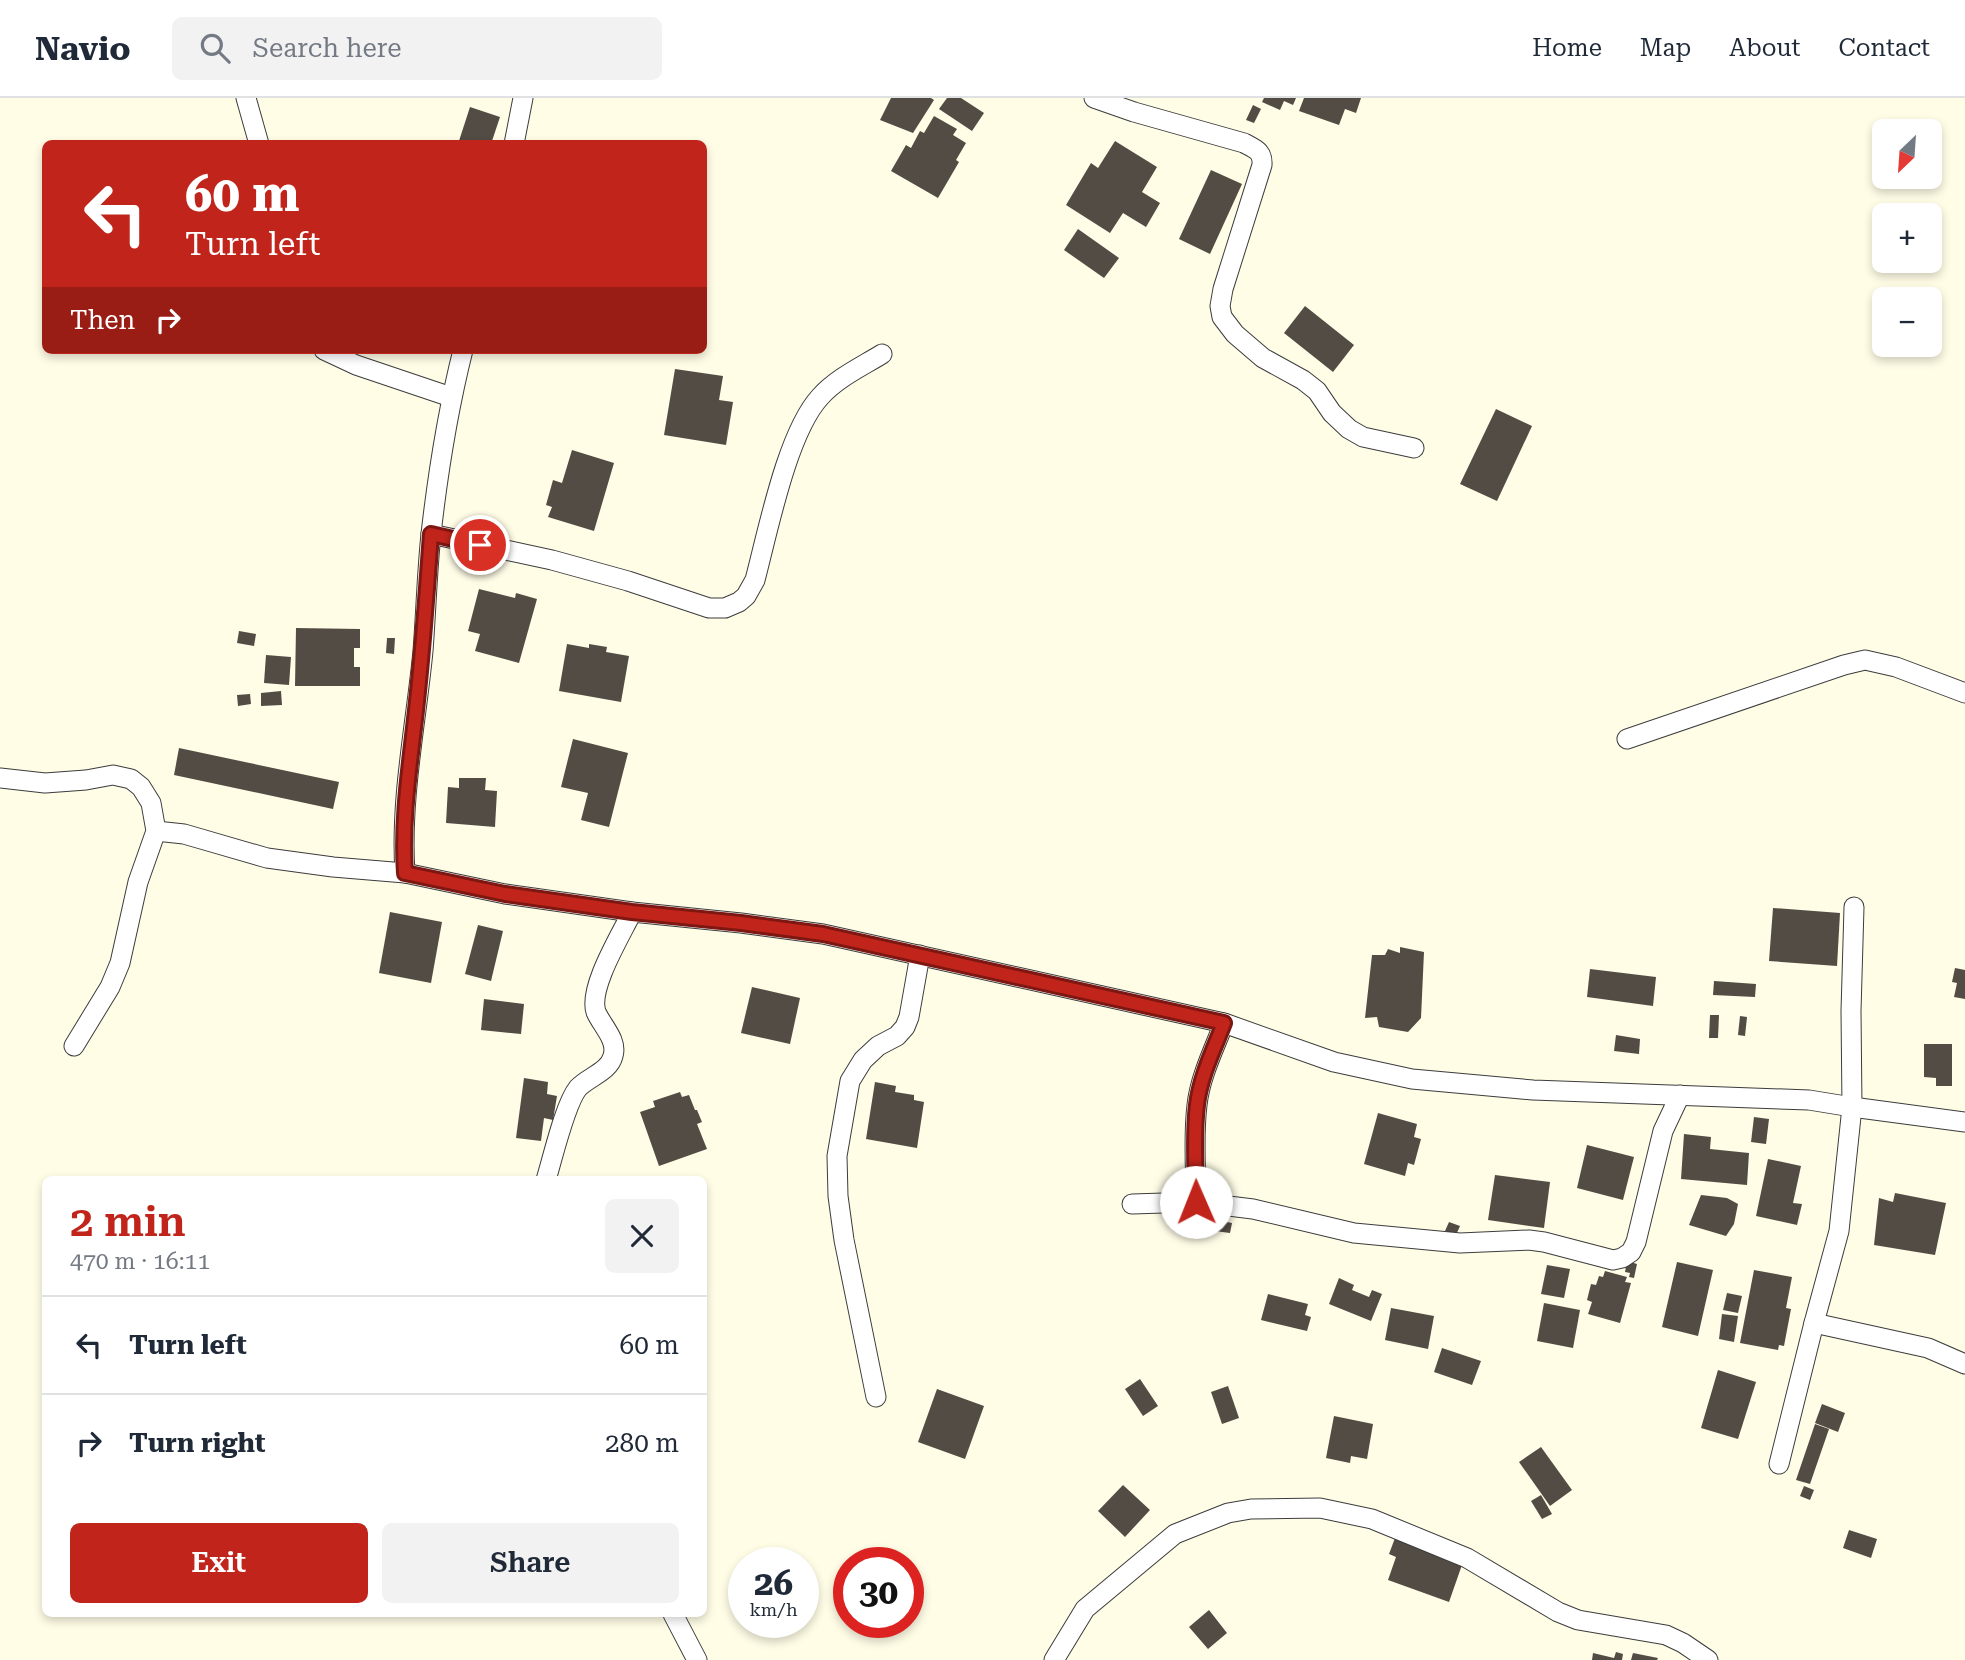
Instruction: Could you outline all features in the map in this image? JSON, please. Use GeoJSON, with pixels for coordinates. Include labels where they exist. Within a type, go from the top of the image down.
{"type":"FeatureCollection","features":[{"type":"Feature","properties":{"kind":"street"},"geometry":{"type":"LineString","coordinates":[[246,98],[258,140]]}},
{"type":"Feature","properties":{"kind":"street"},"geometry":{"type":"LineString","coordinates":[[515,140],[523,98]]}},
{"type":"Feature","properties":{"kind":"street"},"geometry":{"type":"LineString","coordinates":[[1094,98],[1244,143],[1258,150],[1263,157],[1262,165],[1223,289],[1220,306],[1222,317],[1235,334],[1263,358],[1317,391],[1332,413],[1349,429],[1363,437],[1414,447]]}},
{"type":"Feature","properties":{"kind":"street"},"geometry":{"type":"LineString","coordinates":[[333,354],[356,365],[451,397]]}},
{"type":"Feature","properties":{"kind":"street"},"geometry":{"type":"LineString","coordinates":[[405,873],[405,809],[423,650],[431,534],[451,397],[462,354]]}},
{"type":"Feature","properties":{"kind":"street"},"geometry":{"type":"LineString","coordinates":[[431,534],[552,560],[628,581],[709,608],[726,608],[746,596],[755,580],[786,464],[804,420],[819,398],[838,380],[882,354]]}},
{"type":"Feature","properties":{"kind":"street"},"geometry":{"type":"LineString","coordinates":[[1627,739],[1865,660],[1896,667],[1965,693]]}},
{"type":"Feature","properties":{"kind":"street"},"geometry":{"type":"LineString","coordinates":[[0,778],[45,783],[113,775],[131,779],[141,787],[150,803],[156,831],[138,882],[120,962],[110,987],[74,1046]]}},
{"type":"Feature","properties":{"kind":"street"},"geometry":{"type":"LineString","coordinates":[[156,831],[196,836],[267,858],[405,873],[505,894],[632,912],[823,934],[1224,1023],[1334,1062],[1412,1079],[1533,1090],[1809,1100],[1965,1122]]}},
{"type":"Feature","properties":{"kind":"street"},"geometry":{"type":"LineString","coordinates":[[1779,1464],[1839,1231],[1852,1107],[1854,907]]}},
{"type":"Feature","properties":{"kind":"street"},"geometry":{"type":"LineString","coordinates":[[548,1176],[573,1096],[587,1080],[607,1066],[613,1057],[613,1046],[596,1010],[595,996],[600,978],[632,912]]}},
{"type":"Feature","properties":{"kind":"street"},"geometry":{"type":"LineString","coordinates":[[876,1397],[844,1240],[838,1196],[837,1156],[850,1081],[863,1060],[878,1046],[897,1036],[905,1027],[920,955]]}},
{"type":"Feature","properties":{"kind":"street"},"geometry":{"type":"LineString","coordinates":[[1196,1202],[1197,1104],[1208,1063],[1224,1023]]}},
{"type":"Feature","properties":{"kind":"street"},"geometry":{"type":"LineString","coordinates":[[1132,1205],[1196,1202],[1253,1209],[1354,1233],[1460,1243],[1530,1240],[1613,1260],[1631,1252],[1636,1242],[1663,1131],[1680,1095]]}},
{"type":"Feature","properties":{"kind":"street"},"geometry":{"type":"LineString","coordinates":[[1814,1323],[1928,1348],[1965,1364]]}},
{"type":"Feature","properties":{"kind":"street"},"geometry":{"type":"LineString","coordinates":[[1054,1660],[1085,1609],[1175,1534],[1228,1513],[1251,1509],[1320,1508],[1372,1519],[1467,1559],[1558,1612],[1578,1619],[1666,1635],[1684,1643],[1708,1660]]}},
{"type":"Feature","properties":{"kind":"street"},"geometry":{"type":"LineString","coordinates":[[675,1617],[697,1660]]}},
{"type":"Feature","properties":{"kind":"building"},"geometry":{"type":"Polygon","coordinates":[[[891,98],[934,100],[913,133],[880,120],[891,98]]]}},
{"type":"Feature","properties":{"kind":"building"},"geometry":{"type":"Polygon","coordinates":[[[947,98],[961,98],[984,113],[972,131],[939,109],[947,98]]]}},
{"type":"Feature","properties":{"kind":"building"},"geometry":{"type":"Polygon","coordinates":[[[1264,98],[1296,98],[1293,105],[1284,101],[1280,110],[1262,102],[1264,98]]]}},
{"type":"Feature","properties":{"kind":"building"},"geometry":{"type":"Polygon","coordinates":[[[1304,98],[1361,98],[1356,113],[1345,109],[1339,125],[1299,111],[1304,98]]]}},
{"type":"Feature","properties":{"kind":"building"},"geometry":{"type":"Polygon","coordinates":[[[1253,105],[1261,109],[1254,123],[1246,120],[1253,105]]]}},
{"type":"Feature","properties":{"kind":"building"},"geometry":{"type":"Polygon","coordinates":[[[470,107],[500,117],[492,140],[459,140],[470,107]]]}},
{"type":"Feature","properties":{"kind":"building"},"geometry":{"type":"Polygon","coordinates":[[[934,116],[957,129],[953,135],[966,143],[956,160],[959,162],[938,198],[891,171],[906,145],[911,148],[920,131],[924,133],[934,116]]]}},
{"type":"Feature","properties":{"kind":"building"},"geometry":{"type":"Polygon","coordinates":[[[1115,141],[1157,167],[1142,192],[1160,203],[1146,227],[1123,213],[1110,233],[1066,205],[1091,163],[1098,168],[1115,141]]]}},
{"type":"Feature","properties":{"kind":"building"},"geometry":{"type":"Polygon","coordinates":[[[1211,170],[1242,184],[1210,254],[1179,239],[1211,170]]]}},
{"type":"Feature","properties":{"kind":"building"},"geometry":{"type":"Polygon","coordinates":[[[1078,229],[1119,258],[1104,278],[1064,250],[1078,229]]]}},
{"type":"Feature","properties":{"kind":"building"},"geometry":{"type":"Polygon","coordinates":[[[1305,306],[1354,345],[1333,372],[1284,333],[1305,306]]]}},
{"type":"Feature","properties":{"kind":"building"},"geometry":{"type":"Polygon","coordinates":[[[675,369],[723,376],[719,400],[733,402],[726,445],[664,435],[675,369]]]}},
{"type":"Feature","properties":{"kind":"building"},"geometry":{"type":"Polygon","coordinates":[[[1496,409],[1532,426],[1497,501],[1460,484],[1496,409]]]}},
{"type":"Feature","properties":{"kind":"building"},"geometry":{"type":"Polygon","coordinates":[[[572,450],[614,463],[594,531],[548,517],[552,507],[546,505],[553,480],[562,483],[572,450]]]}},
{"type":"Feature","properties":{"kind":"building"},"geometry":{"type":"Polygon","coordinates":[[[479,589],[515,598],[516,593],[537,599],[519,663],[475,651],[480,634],[468,631],[479,589]]]}},
{"type":"Feature","properties":{"kind":"building"},"geometry":{"type":"Polygon","coordinates":[[[296,628],[360,629],[360,648],[354,648],[354,667],[360,667],[360,686],[295,686],[296,628]]]}},
{"type":"Feature","properties":{"kind":"building"},"geometry":{"type":"Polygon","coordinates":[[[239,631],[256,634],[254,646],[237,643],[239,631]]]}},
{"type":"Feature","properties":{"kind":"building"},"geometry":{"type":"Polygon","coordinates":[[[387,638],[395,638],[394,654],[386,653],[387,638]]]}},
{"type":"Feature","properties":{"kind":"building"},"geometry":{"type":"Polygon","coordinates":[[[567,644],[589,648],[589,644],[607,647],[606,652],[629,656],[621,702],[559,691],[567,644]]]}},
{"type":"Feature","properties":{"kind":"building"},"geometry":{"type":"Polygon","coordinates":[[[266,655],[291,657],[289,685],[264,683],[266,655]]]}},
{"type":"Feature","properties":{"kind":"building"},"geometry":{"type":"Polygon","coordinates":[[[281,691],[282,705],[261,706],[261,693],[281,691]]]}},
{"type":"Feature","properties":{"kind":"building"},"geometry":{"type":"Polygon","coordinates":[[[250,694],[251,704],[238,706],[237,695],[250,694]]]}},
{"type":"Feature","properties":{"kind":"building"},"geometry":{"type":"Polygon","coordinates":[[[573,739],[628,753],[609,827],[581,820],[588,793],[561,787],[573,739]]]}},
{"type":"Feature","properties":{"kind":"building"},"geometry":{"type":"Polygon","coordinates":[[[179,748],[339,782],[333,809],[174,775],[179,748]]]}},
{"type":"Feature","properties":{"kind":"building"},"geometry":{"type":"Polygon","coordinates":[[[459,778],[486,778],[485,790],[497,791],[495,827],[446,823],[448,787],[459,788],[459,778]]]}},
{"type":"Feature","properties":{"kind":"building"},"geometry":{"type":"Polygon","coordinates":[[[1773,908],[1840,913],[1837,966],[1769,961],[1773,908]]]}},
{"type":"Feature","properties":{"kind":"building"},"geometry":{"type":"Polygon","coordinates":[[[390,912],[442,922],[431,983],[379,973],[390,912]]]}},
{"type":"Feature","properties":{"kind":"building"},"geometry":{"type":"Polygon","coordinates":[[[478,925],[503,931],[491,981],[465,974],[478,925]]]}},
{"type":"Feature","properties":{"kind":"building"},"geometry":{"type":"Polygon","coordinates":[[[1400,947],[1424,952],[1421,1018],[1408,1032],[1379,1027],[1377,1017],[1365,1018],[1372,955],[1385,955],[1388,949],[1400,953],[1400,947]]]}},
{"type":"Feature","properties":{"kind":"building"},"geometry":{"type":"Polygon","coordinates":[[[1955,968],[1965,970],[1965,999],[1954,997],[1957,983],[1952,982],[1955,968]]]}},
{"type":"Feature","properties":{"kind":"building"},"geometry":{"type":"Polygon","coordinates":[[[1590,969],[1656,977],[1653,1006],[1587,997],[1590,969]]]}},
{"type":"Feature","properties":{"kind":"building"},"geometry":{"type":"Polygon","coordinates":[[[1714,981],[1756,984],[1755,997],[1713,995],[1714,981]]]}},
{"type":"Feature","properties":{"kind":"building"},"geometry":{"type":"Polygon","coordinates":[[[752,987],[800,998],[790,1044],[741,1033],[752,987]]]}},
{"type":"Feature","properties":{"kind":"building"},"geometry":{"type":"Polygon","coordinates":[[[484,999],[524,1004],[521,1034],[481,1030],[484,999]]]}},
{"type":"Feature","properties":{"kind":"building"},"geometry":{"type":"Polygon","coordinates":[[[1710,1015],[1719,1015],[1718,1038],[1709,1038],[1710,1015]]]}},
{"type":"Feature","properties":{"kind":"building"},"geometry":{"type":"Polygon","coordinates":[[[1740,1016],[1747,1017],[1745,1036],[1738,1035],[1740,1016]]]}},
{"type":"Feature","properties":{"kind":"building"},"geometry":{"type":"Polygon","coordinates":[[[1616,1035],[1640,1039],[1639,1054],[1614,1051],[1616,1035]]]}},
{"type":"Feature","properties":{"kind":"building"},"geometry":{"type":"Polygon","coordinates":[[[1924,1044],[1952,1044],[1952,1086],[1936,1086],[1936,1078],[1924,1077],[1924,1044]]]}},
{"type":"Feature","properties":{"kind":"building"},"geometry":{"type":"Polygon","coordinates":[[[524,1078],[548,1082],[547,1094],[557,1096],[553,1120],[544,1118],[541,1141],[516,1138],[524,1078]]]}},
{"type":"Feature","properties":{"kind":"building"},"geometry":{"type":"Polygon","coordinates":[[[875,1082],[896,1086],[895,1092],[914,1095],[914,1100],[924,1102],[917,1148],[866,1139],[875,1082]]]}},
{"type":"Feature","properties":{"kind":"building"},"geometry":{"type":"Polygon","coordinates":[[[680,1092],[682,1097],[689,1095],[697,1110],[702,1122],[697,1124],[707,1149],[659,1166],[640,1112],[655,1107],[653,1101],[680,1092]]]}},
{"type":"Feature","properties":{"kind":"building"},"geometry":{"type":"Polygon","coordinates":[[[1378,1113],[1417,1124],[1414,1137],[1421,1139],[1414,1165],[1408,1163],[1405,1176],[1364,1164],[1378,1113]]]}},
{"type":"Feature","properties":{"kind":"building"},"geometry":{"type":"Polygon","coordinates":[[[1754,1117],[1769,1119],[1766,1144],[1751,1142],[1754,1117]]]}},
{"type":"Feature","properties":{"kind":"building"},"geometry":{"type":"Polygon","coordinates":[[[1684,1134],[1711,1137],[1710,1149],[1749,1153],[1747,1185],[1681,1179],[1684,1134]]]}},
{"type":"Feature","properties":{"kind":"building"},"geometry":{"type":"Polygon","coordinates":[[[1587,1145],[1634,1157],[1623,1200],[1577,1188],[1587,1145]]]}},
{"type":"Feature","properties":{"kind":"building"},"geometry":{"type":"Polygon","coordinates":[[[1768,1159],[1801,1166],[1793,1203],[1802,1204],[1797,1225],[1756,1216],[1768,1159]]]}},
{"type":"Feature","properties":{"kind":"building"},"geometry":{"type":"Polygon","coordinates":[[[1495,1175],[1550,1182],[1544,1228],[1488,1220],[1495,1175]]]}},
{"type":"Feature","properties":{"kind":"building"},"geometry":{"type":"Polygon","coordinates":[[[1895,1193],[1946,1203],[1935,1255],[1874,1245],[1879,1198],[1893,1202],[1895,1193]]]}},
{"type":"Feature","properties":{"kind":"building"},"geometry":{"type":"Polygon","coordinates":[[[1701,1195],[1727,1198],[1738,1204],[1734,1224],[1726,1236],[1689,1225],[1701,1195]]]}},
{"type":"Feature","properties":{"kind":"building"},"geometry":{"type":"Polygon","coordinates":[[[1217,1220],[1232,1223],[1230,1233],[1215,1231],[1217,1220]]]}},
{"type":"Feature","properties":{"kind":"building"},"geometry":{"type":"Polygon","coordinates":[[[1449,1222],[1460,1226],[1456,1235],[1445,1231],[1449,1222]]]}},
{"type":"Feature","properties":{"kind":"building"},"geometry":{"type":"Polygon","coordinates":[[[1627,1261],[1637,1264],[1634,1278],[1625,1272],[1627,1261]]]}},
{"type":"Feature","properties":{"kind":"building"},"geometry":{"type":"Polygon","coordinates":[[[1677,1262],[1713,1270],[1698,1336],[1662,1327],[1677,1262]]]}},
{"type":"Feature","properties":{"kind":"building"},"geometry":{"type":"Polygon","coordinates":[[[1547,1265],[1570,1269],[1564,1298],[1541,1294],[1547,1265]]]}},
{"type":"Feature","properties":{"kind":"building"},"geometry":{"type":"Polygon","coordinates":[[[1754,1270],[1792,1277],[1786,1308],[1791,1309],[1784,1346],[1779,1345],[1778,1350],[1740,1343],[1754,1270]]]}},
{"type":"Feature","properties":{"kind":"building"},"geometry":{"type":"Polygon","coordinates":[[[1605,1271],[1627,1277],[1625,1282],[1631,1283],[1620,1323],[1588,1314],[1592,1302],[1587,1300],[1591,1284],[1596,1285],[1599,1276],[1603,1277],[1605,1271]]]}},
{"type":"Feature","properties":{"kind":"building"},"geometry":{"type":"Polygon","coordinates":[[[1339,1278],[1354,1285],[1352,1290],[1369,1297],[1372,1290],[1382,1294],[1371,1321],[1329,1304],[1339,1278]]]}},
{"type":"Feature","properties":{"kind":"building"},"geometry":{"type":"Polygon","coordinates":[[[1727,1293],[1742,1296],[1738,1313],[1723,1310],[1727,1293]]]}},
{"type":"Feature","properties":{"kind":"building"},"geometry":{"type":"Polygon","coordinates":[[[1268,1294],[1308,1304],[1305,1315],[1311,1317],[1307,1331],[1261,1320],[1268,1294]]]}},
{"type":"Feature","properties":{"kind":"building"},"geometry":{"type":"Polygon","coordinates":[[[1544,1303],[1580,1310],[1573,1348],[1537,1341],[1544,1303]]]}},
{"type":"Feature","properties":{"kind":"building"},"geometry":{"type":"Polygon","coordinates":[[[1391,1308],[1434,1316],[1428,1349],[1385,1340],[1391,1308]]]}},
{"type":"Feature","properties":{"kind":"building"},"geometry":{"type":"Polygon","coordinates":[[[1722,1314],[1738,1316],[1734,1342],[1719,1339],[1722,1314]]]}},
{"type":"Feature","properties":{"kind":"building"},"geometry":{"type":"Polygon","coordinates":[[[1442,1348],[1481,1361],[1472,1385],[1434,1372],[1442,1348]]]}},
{"type":"Feature","properties":{"kind":"building"},"geometry":{"type":"Polygon","coordinates":[[[1718,1370],[1756,1382],[1738,1439],[1701,1428],[1718,1370]]]}},
{"type":"Feature","properties":{"kind":"building"},"geometry":{"type":"Polygon","coordinates":[[[1140,1379],[1158,1406],[1143,1416],[1125,1389],[1140,1379]]]}},
{"type":"Feature","properties":{"kind":"building"},"geometry":{"type":"Polygon","coordinates":[[[1228,1386],[1239,1418],[1222,1424],[1211,1392],[1228,1386]]]}},
{"type":"Feature","properties":{"kind":"building"},"geometry":{"type":"Polygon","coordinates":[[[937,1389],[984,1406],[965,1459],[918,1442],[937,1389]]]}},
{"type":"Feature","properties":{"kind":"building"},"geometry":{"type":"Polygon","coordinates":[[[1822,1404],[1845,1413],[1838,1432],[1815,1423],[1822,1404]]]}},
{"type":"Feature","properties":{"kind":"building"},"geometry":{"type":"Polygon","coordinates":[[[1334,1416],[1373,1424],[1367,1459],[1351,1456],[1350,1463],[1326,1458],[1334,1416]]]}},
{"type":"Feature","properties":{"kind":"building"},"geometry":{"type":"Polygon","coordinates":[[[1815,1424],[1829,1429],[1810,1484],[1796,1480],[1815,1424]]]}},
{"type":"Feature","properties":{"kind":"building"},"geometry":{"type":"Polygon","coordinates":[[[1541,1447],[1572,1490],[1550,1506],[1519,1462],[1541,1447]]]}},
{"type":"Feature","properties":{"kind":"building"},"geometry":{"type":"Polygon","coordinates":[[[1123,1485],[1150,1510],[1125,1537],[1098,1511],[1123,1485]]]}},
{"type":"Feature","properties":{"kind":"building"},"geometry":{"type":"Polygon","coordinates":[[[1804,1486],[1814,1490],[1810,1500],[1800,1496],[1804,1486]]]}},
{"type":"Feature","properties":{"kind":"building"},"geometry":{"type":"Polygon","coordinates":[[[1541,1495],[1552,1514],[1542,1519],[1531,1501],[1541,1495]]]}},
{"type":"Feature","properties":{"kind":"building"},"geometry":{"type":"Polygon","coordinates":[[[1849,1530],[1877,1539],[1871,1558],[1843,1548],[1849,1530]]]}},
{"type":"Feature","properties":{"kind":"building"},"geometry":{"type":"Polygon","coordinates":[[[1395,1538],[1463,1562],[1449,1602],[1388,1580],[1396,1557],[1389,1554],[1395,1538]]]}},
{"type":"Feature","properties":{"kind":"building"},"geometry":{"type":"Polygon","coordinates":[[[1209,1610],[1227,1633],[1208,1649],[1189,1627],[1209,1610]]]}},
{"type":"Feature","properties":{"kind":"building"},"geometry":{"type":"Polygon","coordinates":[[[1616,1652],[1623,1654],[1622,1660],[1592,1660],[1593,1653],[1614,1658],[1616,1652]]]}},
{"type":"Feature","properties":{"kind":"building"},"geometry":{"type":"Polygon","coordinates":[[[1633,1653],[1658,1658],[1631,1660],[1633,1653]]]}},
{"type":"Feature","properties":{"kind":"route"},"geometry":{"type":"LineString","coordinates":[[480,545],[431,534],[423,650],[405,809],[405,873],[505,894],[823,934],[1224,1023],[1208,1063],[1197,1104],[1196,1202]]}}]}
